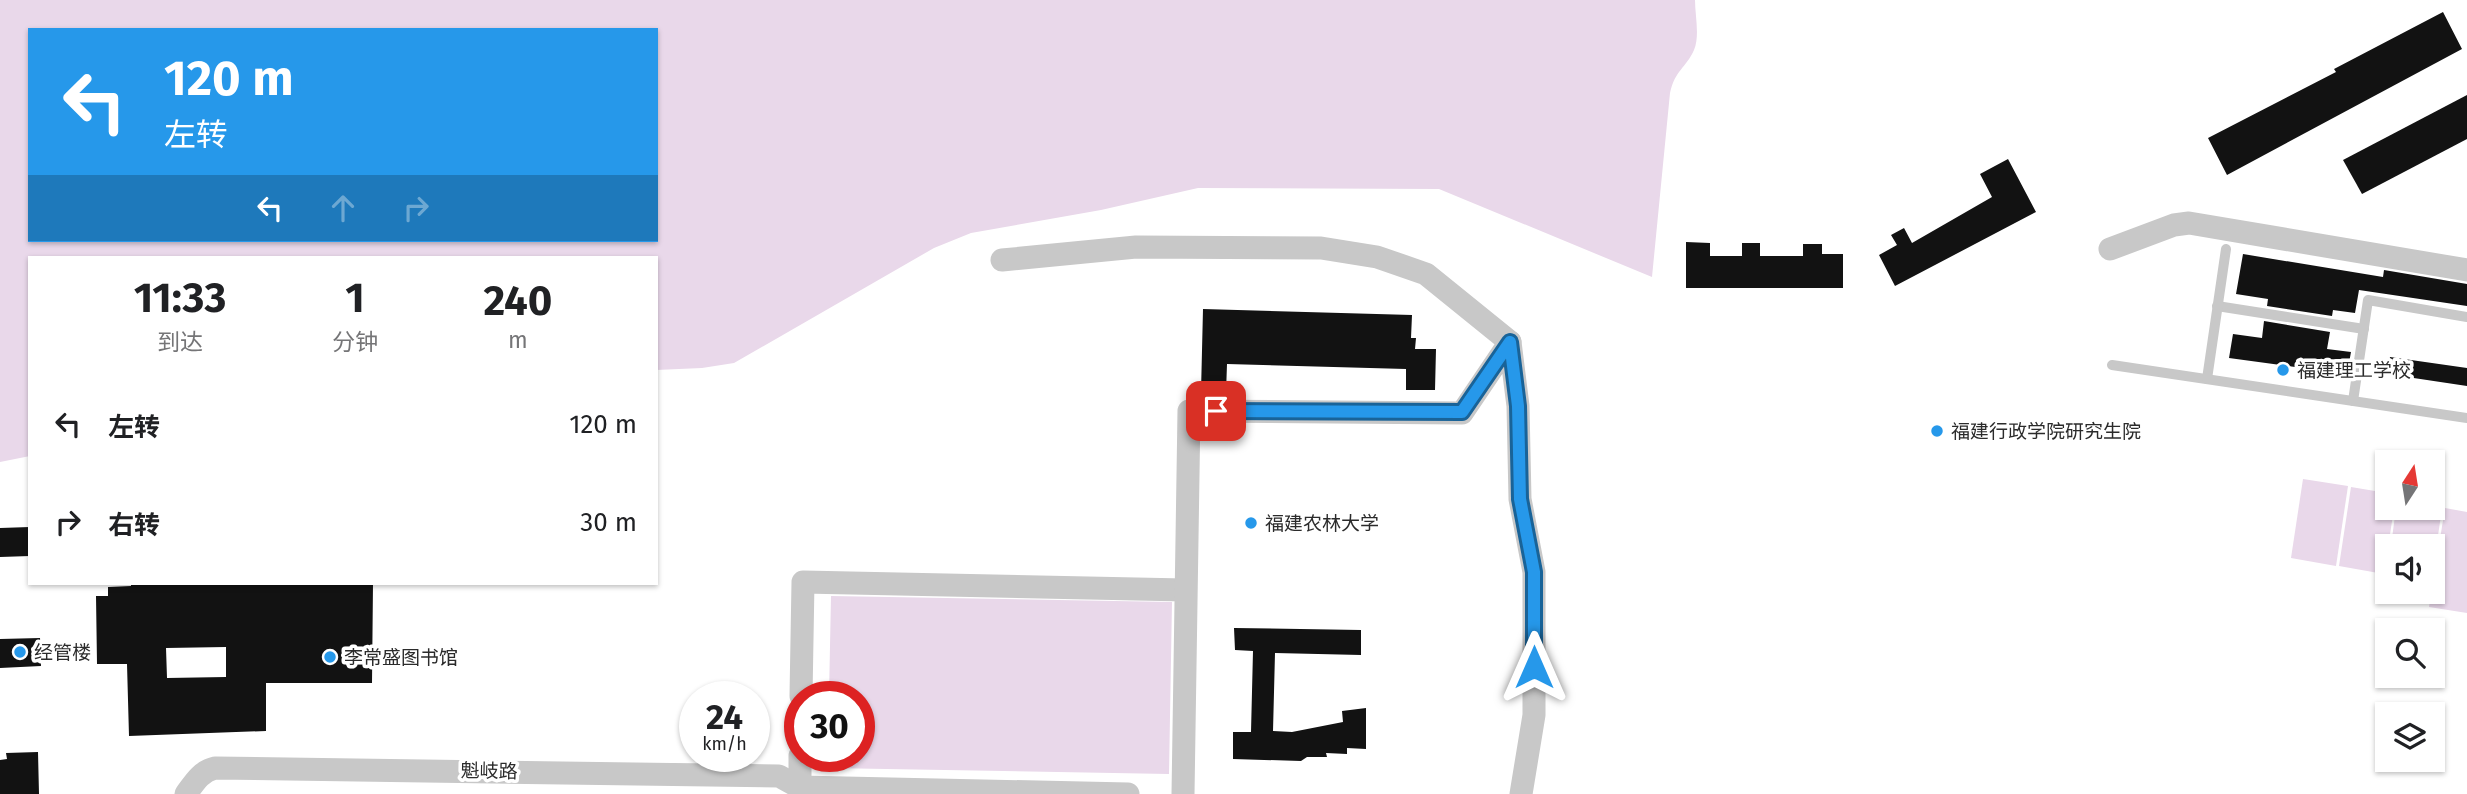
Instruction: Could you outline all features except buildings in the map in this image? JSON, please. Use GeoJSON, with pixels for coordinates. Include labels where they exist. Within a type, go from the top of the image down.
{"type":"FeatureCollection","features":[{"type":"Feature","properties":{"kind":"street"},"geometry":{"type":"LineString","coordinates":[[2110,249],[2174,225],[2189,223],[2467,270]]}},
{"type":"Feature","properties":{"kind":"street"},"geometry":{"type":"LineString","coordinates":[[1002,260],[1136,247],[1321,248],[1377,257],[1426,274],[1510,342],[1518,406],[1520,499],[1534,572],[1534,715],[1521,794]]}},
{"type":"Feature","properties":{"kind":"street"},"geometry":{"type":"LineString","coordinates":[[1183,794],[1189,411],[1462,412],[1510,342]]}},
{"type":"Feature","properties":{"kind":"street"},"geometry":{"type":"LineString","coordinates":[[801,681],[803,582],[1185,590]]}},
{"type":"Feature","properties":{"kind":"street","name":"魁岐路"},"geometry":{"type":"LineString","coordinates":[[186,794],[199,776],[215,768],[779,776],[799,791],[1128,794]]}},
{"type":"Feature","properties":{"kind":"street"},"geometry":{"type":"LineString","coordinates":[[799,791],[800,772]]}},
{"type":"Feature","properties":{"kind":"lane"},"geometry":{"type":"LineString","coordinates":[[2207,379],[2226,249]]}},
{"type":"Feature","properties":{"kind":"lane"},"geometry":{"type":"LineString","coordinates":[[2353,401],[2368,300],[2467,317]]}},
{"type":"Feature","properties":{"kind":"lane"},"geometry":{"type":"LineString","coordinates":[[2217,306],[2364,329]]}},
{"type":"Feature","properties":{"kind":"lane"},"geometry":{"type":"LineString","coordinates":[[2112,365],[2467,418]]}},
{"type":"Feature","properties":{"kind":"shaded area"},"geometry":{"type":"Polygon","coordinates":[[[0,0],[1695,0],[1696,44],[1675,79],[1670,93],[1652,277],[1439,189],[1198,188],[1101,210],[971,233],[934,248],[734,363],[658,370],[658,256],[28,256],[28,456],[0,462],[0,0]]]}},
{"type":"Feature","properties":{"kind":"shaded area"},"geometry":{"type":"Polygon","coordinates":[[[2303,479],[2348,486],[2336,566],[2291,558],[2303,479]]]}},
{"type":"Feature","properties":{"kind":"shaded area"},"geometry":{"type":"Polygon","coordinates":[[[2351,487],[2375,491],[2375,520],[2392,520],[2390,534],[2375,534],[2375,572],[2339,566],[2351,487]]]}},
{"type":"Feature","properties":{"kind":"shaded area"},"geometry":{"type":"Polygon","coordinates":[[[2445,508],[2467,512],[2467,613],[2429,607],[2429,604],[2445,604],[2445,534],[2441,534],[2445,508]]]}},
{"type":"Feature","properties":{"kind":"shaded area"},"geometry":{"type":"Polygon","coordinates":[[[2394,520],[2440,520],[2438,534],[2393,534],[2394,520]]]}},
{"type":"Feature","properties":{"kind":"shaded area"},"geometry":{"type":"Polygon","coordinates":[[[831,596],[1172,602],[1169,774],[875,769],[875,681],[829,681],[831,596]]]}},
{"type":"Feature","properties":{"kind":"place","name":"福建理工学校"},"geometry":{"type":"Point","coordinates":[2283,370]}},
{"type":"Feature","properties":{"kind":"place","name":"福建行政学院研究生院"},"geometry":{"type":"Point","coordinates":[1937,431]}},
{"type":"Feature","properties":{"kind":"place","name":"福建农林大学"},"geometry":{"type":"Point","coordinates":[1251,523]}},
{"type":"Feature","properties":{"kind":"place","name":"经管楼"},"geometry":{"type":"Point","coordinates":[20,652]}},
{"type":"Feature","properties":{"kind":"place","name":"李常盛图书馆"},"geometry":{"type":"Point","coordinates":[330,657]}},
{"type":"Feature","properties":{"kind":"route"},"geometry":{"type":"LineString","coordinates":[[1216,411],[1462,412],[1510,342],[1518,406],[1520,499],[1534,572],[1534,667]]}}]}
